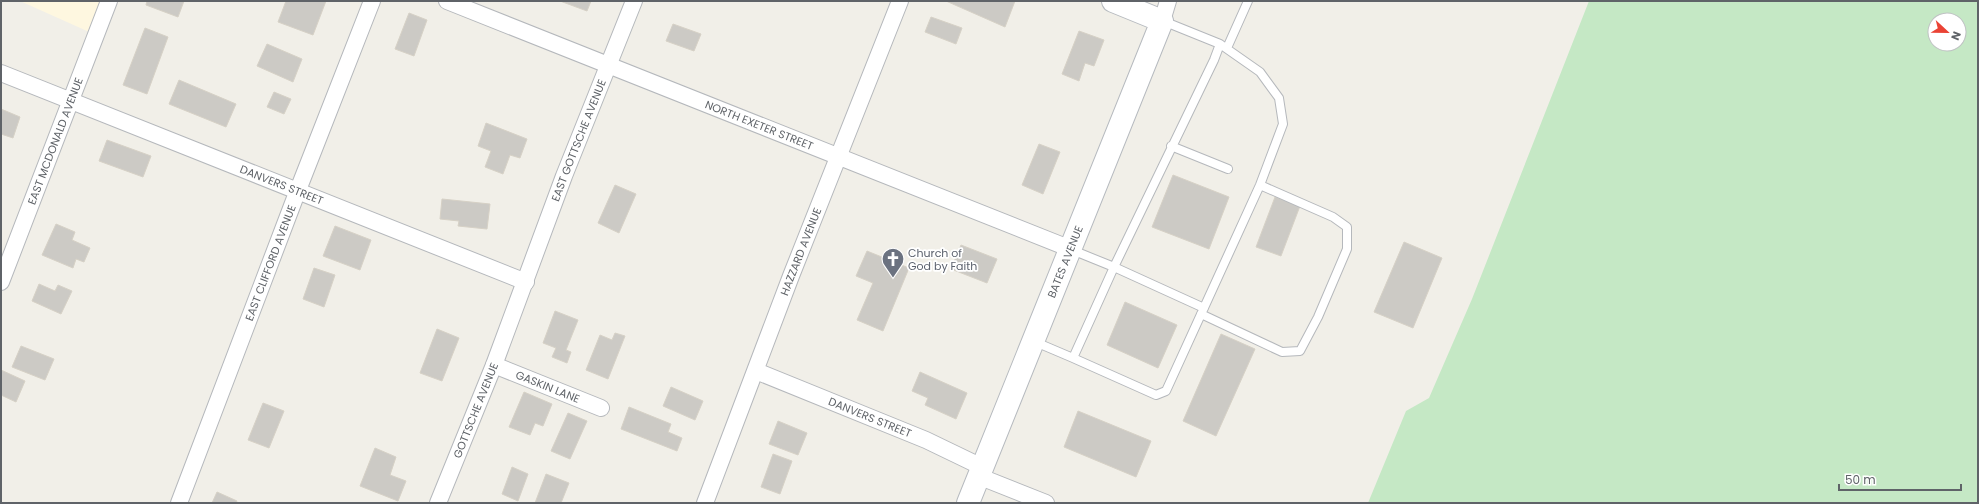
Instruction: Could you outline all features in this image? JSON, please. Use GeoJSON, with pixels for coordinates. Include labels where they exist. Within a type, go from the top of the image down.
{"type":"FeatureCollection","features":[{"type":"Feature","properties":{"kind":"street","name":"EAST MCDONALD AVENUE"},"geometry":{"type":"LineString","coordinates":[[1,282],[109,1]]}},
{"type":"Feature","properties":{"kind":"street","name":"EAST CLIFFORD AVENUE"},"geometry":{"type":"LineString","coordinates":[[179,503],[298,190],[372,1]]}},
{"type":"Feature","properties":{"kind":"street","name":"NORTH EXETER STREET"},"geometry":{"type":"LineString","coordinates":[[447,1],[1071,249]]}},
{"type":"Feature","properties":{"kind":"street","name":"EAST GOTTSCHE AVENUE"},"geometry":{"type":"LineString","coordinates":[[526,282],[564,176],[634,1]]}},
{"type":"Feature","properties":{"kind":"street","name":"HAZZARD AVENUE"},"geometry":{"type":"LineString","coordinates":[[705,503],[838,156],[900,1]]}},
{"type":"Feature","properties":{"kind":"street"},"geometry":{"type":"LineString","coordinates":[[1114,1],[1165,11]]}},
{"type":"Feature","properties":{"kind":"street","name":"BATES AVENUE"},"geometry":{"type":"LineString","coordinates":[[968,503],[1071,249],[1165,11]]}},
{"type":"Feature","properties":{"kind":"street","name":"DANVERS STREET"},"geometry":{"type":"LineString","coordinates":[[1,73],[526,282]]}},
{"type":"Feature","properties":{"kind":"street","name":"GOTTSCHE AVENUE"},"geometry":{"type":"LineString","coordinates":[[438,503],[526,282]]}},
{"type":"Feature","properties":{"kind":"street","name":"GASKIN LANE"},"geometry":{"type":"LineString","coordinates":[[494,365],[600,408]]}},
{"type":"Feature","properties":{"kind":"street","name":"DANVERS STREET"},"geometry":{"type":"LineString","coordinates":[[756,371],[926,440],[980,472],[1046,503]]}},
{"type":"Feature","properties":{"kind":"lane"},"geometry":{"type":"LineString","coordinates":[[1073,358],[1114,266],[1171,146],[1248,1]]}},
{"type":"Feature","properties":{"kind":"lane"},"geometry":{"type":"LineString","coordinates":[[1033,341],[1156,395],[1166,391],[1260,185],[1283,124],[1279,98],[1260,72],[1224,46],[1165,11]]}},
{"type":"Feature","properties":{"kind":"lane"},"geometry":{"type":"LineString","coordinates":[[1171,146],[1228,169]]}},
{"type":"Feature","properties":{"kind":"lane"},"geometry":{"type":"LineString","coordinates":[[1071,249],[1114,266],[1282,352],[1300,351],[1318,317],[1347,249],[1347,227],[1334,217],[1260,185]]}},
{"type":"Feature","properties":{"kind":"shaded area"},"geometry":{"type":"Polygon","coordinates":[[[20,1],[110,1],[96,35],[20,1]]]}},
{"type":"Feature","properties":{"kind":"green space"},"geometry":{"type":"Polygon","coordinates":[[[1589,1],[1978,1],[1978,503],[1368,503],[1406,411],[1429,398],[1472,299],[1589,1]]]}},
{"type":"Feature","properties":{"kind":"building"},"geometry":{"type":"Polygon","coordinates":[[[147,1],[184,1],[178,17],[146,5],[147,1]]]}},
{"type":"Feature","properties":{"kind":"building"},"geometry":{"type":"Polygon","coordinates":[[[286,1],[326,1],[313,35],[278,22],[286,1]]]}},
{"type":"Feature","properties":{"kind":"building"},"geometry":{"type":"Polygon","coordinates":[[[560,1],[591,1],[587,11],[560,1]]]}},
{"type":"Feature","properties":{"kind":"building"},"geometry":{"type":"Polygon","coordinates":[[[946,1],[1015,1],[1005,27],[946,1]]]}},
{"type":"Feature","properties":{"kind":"building"},"geometry":{"type":"Polygon","coordinates":[[[409,13],[427,20],[414,56],[395,49],[409,13]]]}},
{"type":"Feature","properties":{"kind":"building"},"geometry":{"type":"Polygon","coordinates":[[[931,17],[962,28],[956,44],[925,32],[931,17]]]}},
{"type":"Feature","properties":{"kind":"building"},"geometry":{"type":"Polygon","coordinates":[[[673,24],[701,34],[694,51],[666,41],[673,24]]]}},
{"type":"Feature","properties":{"kind":"building"},"geometry":{"type":"Polygon","coordinates":[[[145,28],[168,37],[147,94],[123,85],[145,28]]]}},
{"type":"Feature","properties":{"kind":"building"},"geometry":{"type":"Polygon","coordinates":[[[1079,31],[1104,40],[1094,66],[1085,63],[1079,81],[1062,74],[1079,31]]]}},
{"type":"Feature","properties":{"kind":"building"},"geometry":{"type":"Polygon","coordinates":[[[267,44],[302,59],[293,82],[257,66],[267,44]]]}},
{"type":"Feature","properties":{"kind":"building"},"geometry":{"type":"Polygon","coordinates":[[[179,80],[236,104],[226,127],[169,104],[179,80]]]}},
{"type":"Feature","properties":{"kind":"building"},"geometry":{"type":"Polygon","coordinates":[[[274,92],[291,99],[284,114],[267,107],[274,92]]]}},
{"type":"Feature","properties":{"kind":"building"},"geometry":{"type":"Polygon","coordinates":[[[1,109],[20,117],[13,138],[1,134],[1,109]]]}},
{"type":"Feature","properties":{"kind":"building"},"geometry":{"type":"Polygon","coordinates":[[[486,123],[527,139],[520,158],[510,155],[503,174],[485,167],[491,151],[478,146],[486,123]]]}},
{"type":"Feature","properties":{"kind":"building"},"geometry":{"type":"Polygon","coordinates":[[[107,140],[151,156],[143,177],[99,161],[107,140]]]}},
{"type":"Feature","properties":{"kind":"building"},"geometry":{"type":"Polygon","coordinates":[[[1039,144],[1060,152],[1043,194],[1022,185],[1039,144]]]}},
{"type":"Feature","properties":{"kind":"building"},"geometry":{"type":"Polygon","coordinates":[[[1173,175],[1229,197],[1209,249],[1152,227],[1173,175]]]}},
{"type":"Feature","properties":{"kind":"building"},"geometry":{"type":"Polygon","coordinates":[[[615,185],[636,194],[619,233],[598,223],[615,185]]]}},
{"type":"Feature","properties":{"kind":"building"},"geometry":{"type":"Polygon","coordinates":[[[1275,197],[1300,206],[1281,256],[1256,247],[1275,197]]]}},
{"type":"Feature","properties":{"kind":"building"},"geometry":{"type":"Polygon","coordinates":[[[442,199],[490,204],[487,229],[458,226],[459,221],[440,219],[442,199]]]}},
{"type":"Feature","properties":{"kind":"building"},"geometry":{"type":"Polygon","coordinates":[[[56,224],[75,232],[72,240],[90,248],[84,262],[76,259],[73,268],[42,255],[56,224]]]}},
{"type":"Feature","properties":{"kind":"building"},"geometry":{"type":"Polygon","coordinates":[[[335,226],[371,240],[360,270],[323,256],[335,226]]]}},
{"type":"Feature","properties":{"kind":"building"},"geometry":{"type":"Polygon","coordinates":[[[1404,242],[1442,258],[1413,328],[1374,312],[1404,242]]]}},
{"type":"Feature","properties":{"kind":"building"},"geometry":{"type":"Polygon","coordinates":[[[961,245],[997,259],[987,283],[951,269],[961,245]]]}},
{"type":"Feature","properties":{"kind":"building"},"geometry":{"type":"Polygon","coordinates":[[[867,251],[909,268],[883,331],[857,320],[873,283],[856,276],[867,251]]]}},
{"type":"Feature","properties":{"kind":"building"},"geometry":{"type":"Polygon","coordinates":[[[314,268],[335,275],[324,307],[303,299],[314,268]]]}},
{"type":"Feature","properties":{"kind":"building"},"geometry":{"type":"Polygon","coordinates":[[[39,284],[55,291],[58,285],[72,291],[61,314],[32,301],[39,284]]]}},
{"type":"Feature","properties":{"kind":"building"},"geometry":{"type":"Polygon","coordinates":[[[1125,302],[1177,325],[1158,368],[1107,345],[1125,302]]]}},
{"type":"Feature","properties":{"kind":"building"},"geometry":{"type":"Polygon","coordinates":[[[555,311],[578,320],[566,350],[571,352],[567,363],[552,357],[556,348],[543,343],[555,311]]]}},
{"type":"Feature","properties":{"kind":"building"},"geometry":{"type":"Polygon","coordinates":[[[437,329],[459,338],[442,381],[420,373],[437,329]]]}},
{"type":"Feature","properties":{"kind":"building"},"geometry":{"type":"Polygon","coordinates":[[[615,333],[625,336],[608,379],[586,370],[600,335],[612,340],[615,333]]]}},
{"type":"Feature","properties":{"kind":"building"},"geometry":{"type":"Polygon","coordinates":[[[1221,334],[1255,349],[1216,436],[1183,421],[1221,334]]]}},
{"type":"Feature","properties":{"kind":"building"},"geometry":{"type":"Polygon","coordinates":[[[21,346],[54,359],[45,380],[12,367],[21,346]]]}},
{"type":"Feature","properties":{"kind":"building"},"geometry":{"type":"Polygon","coordinates":[[[1,370],[25,381],[16,402],[1,395],[1,370]]]}},
{"type":"Feature","properties":{"kind":"building"},"geometry":{"type":"Polygon","coordinates":[[[920,372],[967,393],[956,419],[925,405],[928,398],[912,391],[920,372]]]}},
{"type":"Feature","properties":{"kind":"building"},"geometry":{"type":"Polygon","coordinates":[[[671,387],[703,401],[695,420],[663,406],[671,387]]]}},
{"type":"Feature","properties":{"kind":"building"},"geometry":{"type":"Polygon","coordinates":[[[524,392],[552,404],[543,426],[535,423],[530,435],[509,427],[524,392]]]}},
{"type":"Feature","properties":{"kind":"building"},"geometry":{"type":"Polygon","coordinates":[[[263,403],[284,411],[269,448],[248,440],[263,403]]]}},
{"type":"Feature","properties":{"kind":"building"},"geometry":{"type":"Polygon","coordinates":[[[629,407],[671,424],[668,432],[682,438],[677,451],[621,429],[629,407]]]}},
{"type":"Feature","properties":{"kind":"building"},"geometry":{"type":"Polygon","coordinates":[[[1078,411],[1151,441],[1136,477],[1064,447],[1078,411]]]}},
{"type":"Feature","properties":{"kind":"building"},"geometry":{"type":"Polygon","coordinates":[[[568,413],[587,421],[570,459],[551,451],[568,413]]]}},
{"type":"Feature","properties":{"kind":"building"},"geometry":{"type":"Polygon","coordinates":[[[778,421],[807,433],[798,455],[769,444],[778,421]]]}},
{"type":"Feature","properties":{"kind":"building"},"geometry":{"type":"Polygon","coordinates":[[[375,448],[396,457],[390,475],[406,481],[398,501],[360,486],[375,448]]]}},
{"type":"Feature","properties":{"kind":"building"},"geometry":{"type":"Polygon","coordinates":[[[773,454],[792,461],[780,494],[761,487],[773,454]]]}},
{"type":"Feature","properties":{"kind":"building"},"geometry":{"type":"Polygon","coordinates":[[[512,467],[528,474],[518,501],[502,494],[512,467]]]}},
{"type":"Feature","properties":{"kind":"building"},"geometry":{"type":"Polygon","coordinates":[[[546,474],[569,483],[561,503],[535,503],[546,474]]]}},
{"type":"Feature","properties":{"kind":"building"},"geometry":{"type":"Polygon","coordinates":[[[217,492],[237,501],[236,503],[212,503],[217,492]]]}},
{"type":"Feature","properties":{"kind":"place","name":"Church of God by Faith"},"geometry":{"type":"Point","coordinates":[893,278]}}]}
